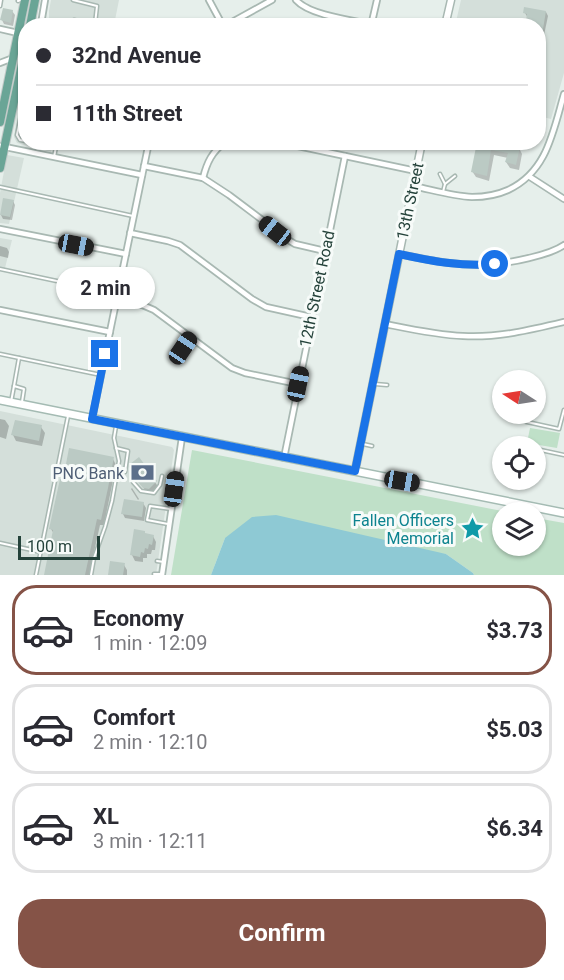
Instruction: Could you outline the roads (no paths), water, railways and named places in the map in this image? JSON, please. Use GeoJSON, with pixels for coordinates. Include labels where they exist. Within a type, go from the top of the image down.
{"type":"FeatureCollection","features":[{"type":"Feature","properties":{"kind":"main road"},"geometry":{"type":"LineString","coordinates":[[23,0],[26,18]]}},
{"type":"Feature","properties":{"kind":"main road"},"geometry":{"type":"LineString","coordinates":[[20,18],[23,0]]}},
{"type":"Feature","properties":{"kind":"main road"},"geometry":{"type":"LineString","coordinates":[[31,18],[35,0]]}},
{"type":"Feature","properties":{"kind":"main road"},"geometry":{"type":"LineString","coordinates":[[0,122],[18,33]]}},
{"type":"Feature","properties":{"kind":"main road"},"geometry":{"type":"LineString","coordinates":[[18,58],[16,70],[18,74]]}},
{"type":"Feature","properties":{"kind":"main road"},"geometry":{"type":"LineString","coordinates":[[0,168],[2,146],[18,92]]}},
{"type":"Feature","properties":{"kind":"main road"},"geometry":{"type":"LineString","coordinates":[[0,400],[564,513]]}},
{"type":"Feature","properties":{"kind":"street"},"geometry":{"type":"LineString","coordinates":[[44,18],[45,0]]}},
{"type":"Feature","properties":{"kind":"street"},"geometry":{"type":"LineString","coordinates":[[209,0],[219,18]]}},
{"type":"Feature","properties":{"kind":"street"},"geometry":{"type":"LineString","coordinates":[[239,18],[272,0]]}},
{"type":"Feature","properties":{"kind":"street"},"geometry":{"type":"LineString","coordinates":[[296,0],[302,6],[315,12],[341,18]]}},
{"type":"Feature","properties":{"kind":"street"},"geometry":{"type":"LineString","coordinates":[[373,18],[377,0]]}},
{"type":"Feature","properties":{"kind":"street"},"geometry":{"type":"LineString","coordinates":[[447,18],[451,0]]}},
{"type":"Feature","properties":{"kind":"street"},"geometry":{"type":"LineString","coordinates":[[0,29],[18,33]]}},
{"type":"Feature","properties":{"kind":"street"},"geometry":{"type":"LineString","coordinates":[[0,63],[13,58]]}},
{"type":"Feature","properties":{"kind":"street"},"geometry":{"type":"LineString","coordinates":[[413,186],[461,196],[488,196],[514,187],[530,177],[542,159],[548,147],[564,94]]}},
{"type":"Feature","properties":{"kind":"street"},"geometry":{"type":"LineString","coordinates":[[556,121],[562,123]]}},
{"type":"Feature","properties":{"kind":"street"},"geometry":{"type":"LineString","coordinates":[[2,146],[18,149]]}},
{"type":"Feature","properties":{"kind":"street"},"geometry":{"type":"LineString","coordinates":[[21,150],[142,175]]}},
{"type":"Feature","properties":{"kind":"street"},"geometry":{"type":"LineString","coordinates":[[92,419],[147,150]]}},
{"type":"Feature","properties":{"kind":"street"},"geometry":{"type":"LineString","coordinates":[[203,178],[209,158],[215,150]]}},
{"type":"Feature","properties":{"kind":"street"},"geometry":{"type":"LineString","coordinates":[[317,150],[416,171]]}},
{"type":"Feature","properties":{"kind":"street","name":"13th Street"},"geometry":{"type":"LineString","coordinates":[[355,471],[420,150]]}},
{"type":"Feature","properties":{"kind":"street","name":"12th Street Road"},"geometry":{"type":"LineString","coordinates":[[284,458],[345,156]]}},
{"type":"Feature","properties":{"kind":"street"},"geometry":{"type":"LineString","coordinates":[[144,166],[203,178],[295,244],[325,251]]}},
{"type":"Feature","properties":{"kind":"street"},"geometry":{"type":"LineString","coordinates":[[530,177],[564,199]]}},
{"type":"Feature","properties":{"kind":"street"},"geometry":{"type":"LineString","coordinates":[[0,229],[126,255]]}},
{"type":"Feature","properties":{"kind":"street"},"geometry":{"type":"LineString","coordinates":[[130,233],[180,245],[266,307],[311,317]]}},
{"type":"Feature","properties":{"kind":"street"},"geometry":{"type":"LineString","coordinates":[[399,254],[441,263],[475,266],[523,260],[544,255],[564,245]]}},
{"type":"Feature","properties":{"kind":"street"},"geometry":{"type":"LineString","coordinates":[[117,296],[154,310],[232,368],[298,384]]}},
{"type":"Feature","properties":{"kind":"street"},"geometry":{"type":"LineString","coordinates":[[0,310],[110,332]]}},
{"type":"Feature","properties":{"kind":"street"},"geometry":{"type":"LineString","coordinates":[[385,324],[432,333],[481,336],[520,332],[564,322]]}},
{"type":"Feature","properties":{"kind":"street"},"geometry":{"type":"LineString","coordinates":[[176,359],[190,338]]}},
{"type":"Feature","properties":{"kind":"street"},"geometry":{"type":"LineString","coordinates":[[162,575],[182,437]]}},
{"type":"Feature","properties":{"kind":"lane"},"geometry":{"type":"LineString","coordinates":[[0,6],[1,0]]}},
{"type":"Feature","properties":{"kind":"lane"},"geometry":{"type":"LineString","coordinates":[[73,0],[97,6],[96,18]]}},
{"type":"Feature","properties":{"kind":"lane"},"geometry":{"type":"LineString","coordinates":[[11,114],[18,119]]}},
{"type":"Feature","properties":{"kind":"lane"},"geometry":{"type":"LineString","coordinates":[[54,157],[55,150]]}},
{"type":"Feature","properties":{"kind":"lane"},"geometry":{"type":"LineString","coordinates":[[440,174],[445,184]]}},
{"type":"Feature","properties":{"kind":"lane"},"geometry":{"type":"LineString","coordinates":[[443,192],[445,184],[455,176]]}},
{"type":"Feature","properties":{"kind":"lane"},"geometry":{"type":"LineString","coordinates":[[0,187],[134,216]]}},
{"type":"Feature","properties":{"kind":"lane"},"geometry":{"type":"LineString","coordinates":[[0,269],[117,296]]}},
{"type":"Feature","properties":{"kind":"lane"},"geometry":{"type":"LineString","coordinates":[[0,354],[101,375]]}},
{"type":"Feature","properties":{"kind":"lane"},"geometry":{"type":"LineString","coordinates":[[11,402],[19,358]]}},
{"type":"Feature","properties":{"kind":"lane"},"geometry":{"type":"LineString","coordinates":[[373,383],[387,385]]}},
{"type":"Feature","properties":{"kind":"lane"},"geometry":{"type":"LineString","coordinates":[[14,386],[24,389],[21,404]]}},
{"type":"Feature","properties":{"kind":"lane"},"geometry":{"type":"LineString","coordinates":[[560,429],[564,410]]}},
{"type":"Feature","properties":{"kind":"lane"},"geometry":{"type":"LineString","coordinates":[[36,575],[68,414]]}},
{"type":"Feature","properties":{"kind":"lane"},"geometry":{"type":"LineString","coordinates":[[91,575],[112,501],[119,461],[114,438],[117,424]]}},
{"type":"Feature","properties":{"kind":"lane"},"geometry":{"type":"LineString","coordinates":[[537,424],[564,430]]}},
{"type":"Feature","properties":{"kind":"lane"},"geometry":{"type":"LineString","coordinates":[[360,444],[372,446]]}},
{"type":"Feature","properties":{"kind":"lane"},"geometry":{"type":"LineString","coordinates":[[116,448],[128,451],[125,472]]}},
{"type":"Feature","properties":{"kind":"lane"},"geometry":{"type":"LineString","coordinates":[[546,451],[564,455]]}},
{"type":"Feature","properties":{"kind":"lane"},"geometry":{"type":"LineString","coordinates":[[133,482],[141,491],[154,493],[160,485],[162,476]]}},
{"type":"Feature","properties":{"kind":"lane"},"geometry":{"type":"LineString","coordinates":[[169,524],[147,520],[150,506],[171,509]]}},
{"type":"Feature","properties":{"kind":"lane"},"geometry":{"type":"LineString","coordinates":[[0,543],[41,552]]}},
{"type":"Feature","properties":{"kind":"lane"},"geometry":{"type":"LineString","coordinates":[[156,561],[164,562]]}},
{"type":"Feature","properties":{"kind":"lane"},"geometry":{"type":"LineString","coordinates":[[154,574],[162,575]]}},
{"type":"Feature","properties":{"kind":"water"},"geometry":{"type":"Polygon","coordinates":[[[276,515],[446,554],[474,575],[211,575],[225,538],[252,517],[276,515]]]}},
{"type":"Feature","properties":{"kind":"place","name":"PNC Bank"},"geometry":{"type":"Point","coordinates":[142,473]}},
{"type":"Feature","properties":{"kind":"place","name":"Fallen Officers Memorial"},"geometry":{"type":"Point","coordinates":[472,529]}}]}
